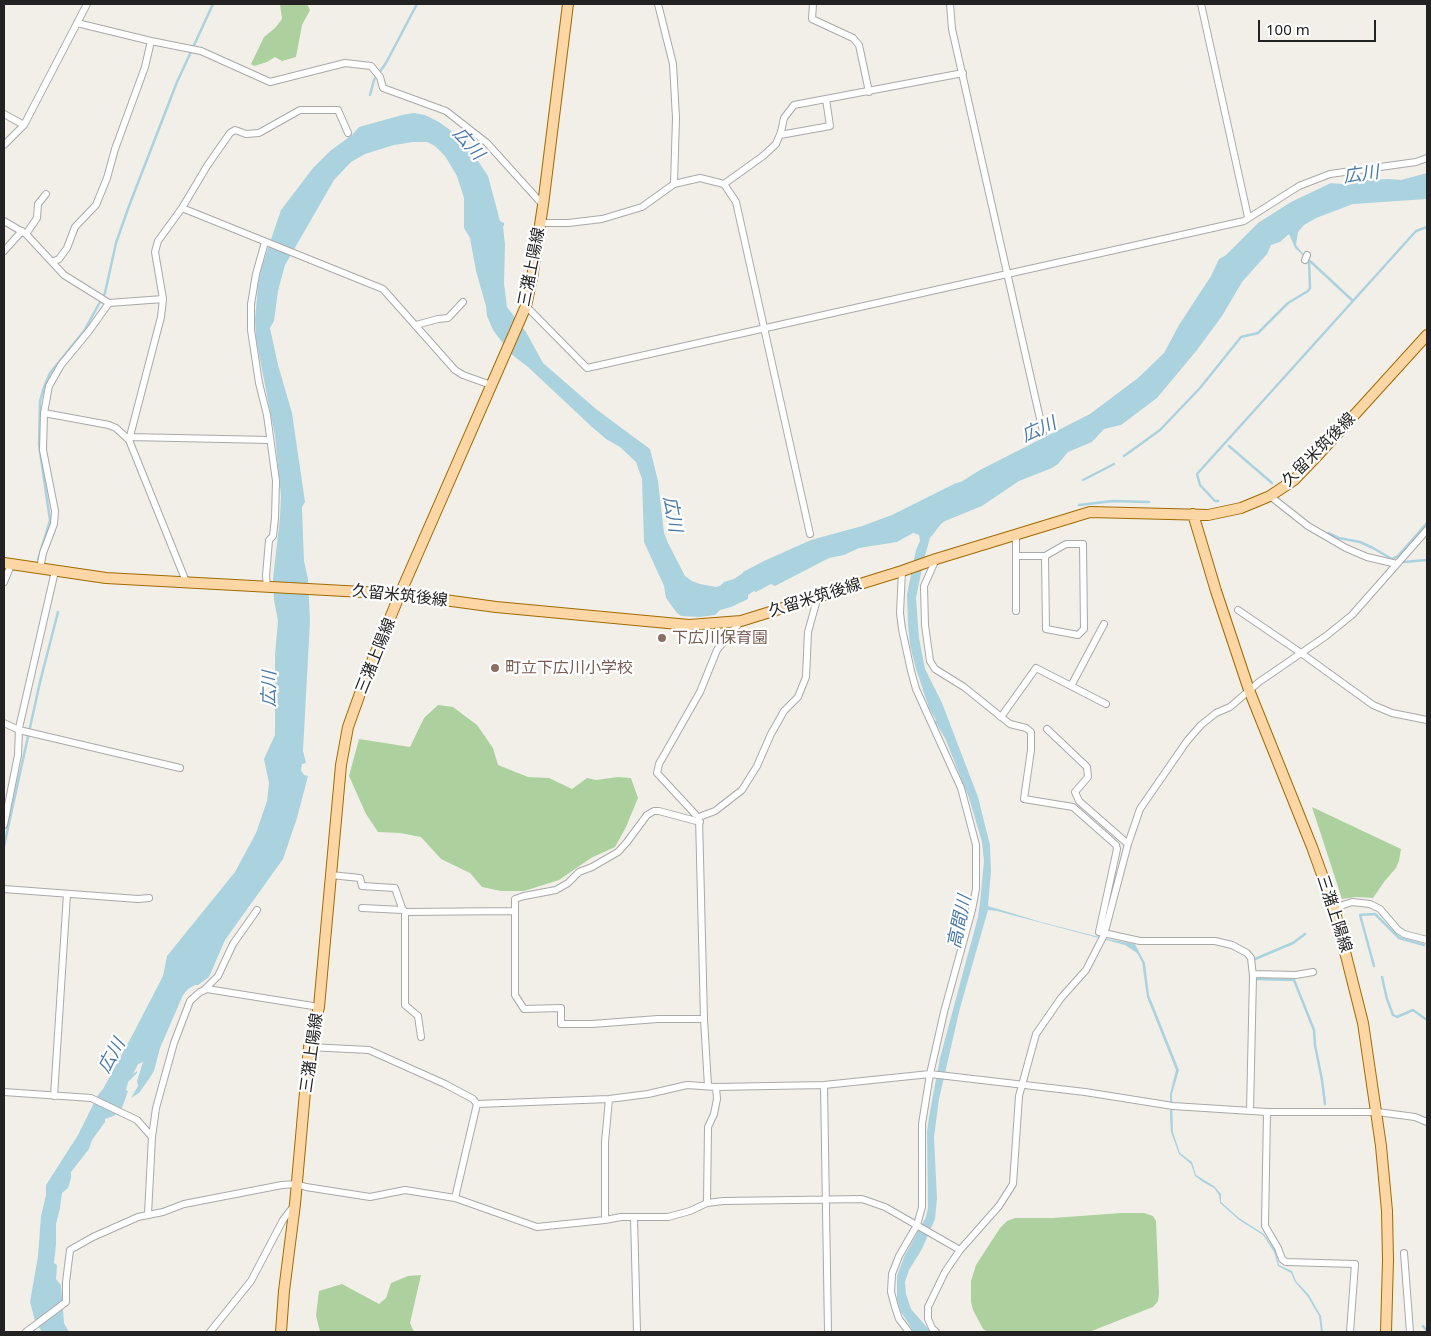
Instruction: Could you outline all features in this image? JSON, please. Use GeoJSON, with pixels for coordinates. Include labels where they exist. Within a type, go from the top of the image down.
{"type":"FeatureCollection","features":[{"type":"Feature","properties":{"kind":"main road","name":"三潴上陽線"},"geometry":{"type":"LineString","coordinates":[[281,1332],[309,1047],[318,1007],[341,765],[348,727],[368,671],[400,594],[524,310],[532,278],[543,204],[568,4]]}},
{"type":"Feature","properties":{"kind":"main road","name":"久留米筑後線"},"geometry":{"type":"LineString","coordinates":[[7,564],[106,578],[187,584],[400,594],[496,607],[689,625],[741,621],[1090,512],[1208,515],[1241,508],[1270,496],[1294,480],[1427,335]]}},
{"type":"Feature","properties":{"kind":"main road","name":"三潴上陽線"},"geometry":{"type":"LineString","coordinates":[[1194,514],[1216,591],[1249,690],[1312,847],[1344,942],[1363,1023],[1377,1112],[1387,1211],[1386,1332]]}},
{"type":"Feature","properties":{"kind":"street"},"geometry":{"type":"LineString","coordinates":[[4,145],[24,125],[87,4]]}},
{"type":"Feature","properties":{"kind":"street"},"geometry":{"type":"LineString","coordinates":[[658,4],[673,64],[676,118],[674,184]]}},
{"type":"Feature","properties":{"kind":"street"},"geometry":{"type":"LineString","coordinates":[[813,4],[812,19],[854,38],[859,45],[868,92]]}},
{"type":"Feature","properties":{"kind":"street"},"geometry":{"type":"LineString","coordinates":[[950,4],[952,29],[1043,432]]}},
{"type":"Feature","properties":{"kind":"street"},"geometry":{"type":"LineString","coordinates":[[1201,4],[1248,217]]}},
{"type":"Feature","properties":{"kind":"street"},"geometry":{"type":"LineString","coordinates":[[77,23],[201,51],[270,82],[345,63],[371,66],[380,77],[383,88],[446,111],[487,143],[543,204]]}},
{"type":"Feature","properties":{"kind":"street"},"geometry":{"type":"LineString","coordinates":[[52,262],[59,259],[67,248],[75,227],[96,205],[145,67],[151,41]]}},
{"type":"Feature","properties":{"kind":"street"},"geometry":{"type":"LineString","coordinates":[[724,184],[763,156],[776,144],[784,118],[794,105],[963,74]]}},
{"type":"Feature","properties":{"kind":"street"},"geometry":{"type":"LineString","coordinates":[[780,135],[830,126],[826,100]]}},
{"type":"Feature","properties":{"kind":"street"},"geometry":{"type":"LineString","coordinates":[[129,439],[162,317],[162,299],[155,252],[158,241],[182,208],[230,133],[235,130],[246,134],[255,134],[300,110],[338,110],[348,133]]}},
{"type":"Feature","properties":{"kind":"street"},"geometry":{"type":"LineString","coordinates":[[4,114],[24,125]]}},
{"type":"Feature","properties":{"kind":"street"},"geometry":{"type":"LineString","coordinates":[[524,310],[587,368],[765,330],[1244,221],[1299,186],[1330,174],[1416,162],[1427,158]]}},
{"type":"Feature","properties":{"kind":"street"},"geometry":{"type":"LineString","coordinates":[[540,223],[568,224],[602,219],[642,207],[674,184],[700,178],[724,184],[736,202],[810,534]]}},
{"type":"Feature","properties":{"kind":"street"},"geometry":{"type":"LineString","coordinates":[[4,251],[37,218],[38,204],[46,194]]}},
{"type":"Feature","properties":{"kind":"street"},"geometry":{"type":"LineString","coordinates":[[182,208],[383,289],[455,370],[491,386]]}},
{"type":"Feature","properties":{"kind":"street"},"geometry":{"type":"LineString","coordinates":[[4,221],[24,232],[64,275],[109,304],[162,299]]}},
{"type":"Feature","properties":{"kind":"street"},"geometry":{"type":"LineString","coordinates":[[266,243],[251,304],[251,330],[259,383],[267,415],[276,481],[275,518],[272,536],[269,540],[266,576],[268,587]]}},
{"type":"Feature","properties":{"kind":"street"},"geometry":{"type":"LineString","coordinates":[[416,325],[448,318],[463,302]]}},
{"type":"Feature","properties":{"kind":"street"},"geometry":{"type":"LineString","coordinates":[[40,569],[43,553],[54,524],[55,511],[43,450],[44,413],[49,386],[61,365],[109,304]]}},
{"type":"Feature","properties":{"kind":"street"},"geometry":{"type":"LineString","coordinates":[[44,413],[109,425],[116,428],[129,439],[187,584]]}},
{"type":"Feature","properties":{"kind":"street"},"geometry":{"type":"LineString","coordinates":[[129,439],[270,440]]}},
{"type":"Feature","properties":{"kind":"street"},"geometry":{"type":"LineString","coordinates":[[1270,496],[1308,526],[1346,548],[1367,557],[1397,564]]}},
{"type":"Feature","properties":{"kind":"street"},"geometry":{"type":"LineString","coordinates":[[936,1332],[928,1319],[928,1307],[946,1272],[960,1250],[999,1206],[1013,1184],[1019,1096],[1036,1034],[1061,998],[1086,970],[1104,936],[1128,844],[1140,809],[1186,741],[1201,725],[1216,713],[1230,706],[1352,615],[1427,530]]}},
{"type":"Feature","properties":{"kind":"street"},"geometry":{"type":"LineString","coordinates":[[1016,535],[1016,611]]}},
{"type":"Feature","properties":{"kind":"street"},"geometry":{"type":"LineString","coordinates":[[1016,556],[1045,556],[1066,544],[1083,544],[1084,629],[1078,635],[1046,629],[1045,556]]}},
{"type":"Feature","properties":{"kind":"street"},"geometry":{"type":"LineString","coordinates":[[932,560],[924,586],[925,625],[930,661],[935,669],[964,687],[1010,724],[1026,728],[1031,732],[1031,750],[1024,799],[1073,807],[1116,845],[1117,849],[1099,932],[1104,936],[1140,941],[1215,941],[1232,945],[1247,953],[1251,958],[1253,977],[1250,1111]]}},
{"type":"Feature","properties":{"kind":"street"},"geometry":{"type":"LineString","coordinates":[[4,582],[7,564]]}},
{"type":"Feature","properties":{"kind":"street"},"geometry":{"type":"LineString","coordinates":[[904,570],[901,621],[911,671],[916,689],[961,788],[976,845],[976,888],[972,910],[944,1012],[930,1074],[922,1124],[922,1207],[918,1226],[899,1256],[892,1274],[891,1292],[894,1307],[899,1319],[909,1332]]}},
{"type":"Feature","properties":{"kind":"street"},"geometry":{"type":"LineString","coordinates":[[4,825],[18,755],[25,732],[55,571]]}},
{"type":"Feature","properties":{"kind":"street"},"geometry":{"type":"LineString","coordinates":[[707,1203],[708,1127],[714,1114],[717,1099],[712,1086],[704,1019],[699,817],[715,811],[742,790],[757,766],[771,734],[784,711],[798,697],[806,677],[808,632],[818,596]]}},
{"type":"Feature","properties":{"kind":"street"},"geometry":{"type":"LineString","coordinates":[[1238,610],[1373,705],[1392,713],[1427,720]]}},
{"type":"Feature","properties":{"kind":"street"},"geometry":{"type":"LineString","coordinates":[[695,814],[657,773],[659,764],[700,692],[717,650],[741,621]]}},
{"type":"Feature","properties":{"kind":"street"},"geometry":{"type":"LineString","coordinates":[[1071,686],[1104,624]]}},
{"type":"Feature","properties":{"kind":"street"},"geometry":{"type":"LineString","coordinates":[[1001,717],[1036,668],[1106,704]]}},
{"type":"Feature","properties":{"kind":"street"},"geometry":{"type":"LineString","coordinates":[[4,723],[25,732],[180,768]]}},
{"type":"Feature","properties":{"kind":"street"},"geometry":{"type":"LineString","coordinates":[[1047,729],[1087,767],[1088,777],[1075,792],[1079,801],[1128,844]]}},
{"type":"Feature","properties":{"kind":"street"},"geometry":{"type":"LineString","coordinates":[[700,822],[660,811],[647,815],[628,842],[618,852],[579,872],[556,890],[515,899],[516,995],[524,1009],[561,1008],[561,1024],[592,1024],[658,1019],[704,1019]]}},
{"type":"Feature","properties":{"kind":"street"},"geometry":{"type":"LineString","coordinates":[[331,875],[360,878],[362,886],[395,888],[404,911],[404,1005],[418,1016],[421,1036]]}},
{"type":"Feature","properties":{"kind":"street"},"geometry":{"type":"LineString","coordinates":[[4,889],[138,899],[150,898]]}},
{"type":"Feature","properties":{"kind":"street"},"geometry":{"type":"LineString","coordinates":[[54,1096],[67,894]]}},
{"type":"Feature","properties":{"kind":"street"},"geometry":{"type":"LineString","coordinates":[[1334,908],[1352,902],[1370,904],[1380,909],[1398,930],[1404,934],[1427,940]]}},
{"type":"Feature","properties":{"kind":"street"},"geometry":{"type":"LineString","coordinates":[[362,908],[404,911],[515,911]]}},
{"type":"Feature","properties":{"kind":"street"},"geometry":{"type":"LineString","coordinates":[[148,1214],[152,1137],[156,1108],[174,1043],[190,1001],[218,976],[233,944],[257,910]]}},
{"type":"Feature","properties":{"kind":"street"},"geometry":{"type":"LineString","coordinates":[[1253,977],[1296,975],[1313,972]]}},
{"type":"Feature","properties":{"kind":"street"},"geometry":{"type":"LineString","coordinates":[[203,991],[207,989],[318,1007]]}},
{"type":"Feature","properties":{"kind":"street"},"geometry":{"type":"LineString","coordinates":[[309,1047],[369,1050],[445,1084],[473,1099],[477,1104]]}},
{"type":"Feature","properties":{"kind":"street"},"geometry":{"type":"LineString","coordinates":[[477,1104],[609,1100],[687,1085],[824,1085],[930,1074],[1085,1092],[1171,1106],[1267,1112],[1377,1112],[1415,1117],[1427,1122]]}},
{"type":"Feature","properties":{"kind":"street"},"geometry":{"type":"LineString","coordinates":[[824,1085],[828,1332]]}},
{"type":"Feature","properties":{"kind":"street"},"geometry":{"type":"LineString","coordinates":[[4,1092],[91,1098],[137,1120],[152,1137]]}},
{"type":"Feature","properties":{"kind":"street"},"geometry":{"type":"LineString","coordinates":[[605,1220],[606,1142],[609,1100]]}},
{"type":"Feature","properties":{"kind":"street"},"geometry":{"type":"LineString","coordinates":[[455,1198],[477,1104]]}},
{"type":"Feature","properties":{"kind":"street"},"geometry":{"type":"LineString","coordinates":[[1267,1112],[1265,1226],[1286,1262],[1355,1264],[1350,1332]]}},
{"type":"Feature","properties":{"kind":"street"},"geometry":{"type":"LineString","coordinates":[[30,1330],[66,1302],[66,1282],[70,1250],[93,1237],[138,1217],[164,1212],[184,1204],[282,1185],[297,1184],[370,1197],[405,1190],[455,1198],[537,1227],[621,1217],[668,1217],[690,1211],[707,1203],[723,1201],[862,1199],[885,1207],[960,1250]]}},
{"type":"Feature","properties":{"kind":"street"},"geometry":{"type":"LineString","coordinates":[[210,1332],[251,1281],[283,1220],[295,1204]]}},
{"type":"Feature","properties":{"kind":"street"},"geometry":{"type":"LineString","coordinates":[[634,1217],[636,1332]]}},
{"type":"Feature","properties":{"kind":"street"},"geometry":{"type":"LineString","coordinates":[[1404,1253],[1410,1332]]}},
{"type":"Feature","properties":{"kind":"green space"},"geometry":{"type":"Polygon","coordinates":[[[280,4],[307,4],[310,10],[302,25],[296,57],[282,61],[275,57],[254,66],[251,64],[264,37],[282,19],[280,4]]]}},
{"type":"Feature","properties":{"kind":"green space"},"geometry":{"type":"Polygon","coordinates":[[[438,705],[453,707],[477,725],[493,748],[498,765],[528,777],[549,778],[572,789],[587,778],[596,780],[618,777],[631,778],[638,798],[615,847],[591,858],[559,880],[524,891],[501,891],[482,887],[470,873],[441,859],[421,837],[400,833],[378,832],[366,814],[349,776],[359,739],[410,747],[424,718],[438,705]]]}},
{"type":"Feature","properties":{"kind":"green space"},"geometry":{"type":"Polygon","coordinates":[[[1312,807],[1401,849],[1396,868],[1373,898],[1356,897],[1342,899],[1312,807]]]}},
{"type":"Feature","properties":{"kind":"green space"},"geometry":{"type":"Polygon","coordinates":[[[1144,1213],[1153,1216],[1156,1221],[1159,1293],[1158,1301],[1153,1307],[1089,1332],[988,1332],[983,1329],[971,1302],[971,1281],[976,1265],[1000,1228],[1007,1221],[1015,1218],[1053,1218],[1144,1213]]]}},
{"type":"Feature","properties":{"kind":"green space"},"geometry":{"type":"Polygon","coordinates":[[[421,1275],[410,1323],[414,1332],[320,1332],[316,1315],[319,1291],[342,1284],[379,1304],[386,1298],[391,1283],[408,1276],[421,1275]]]}},
{"type":"Feature","properties":{"kind":"water"},"geometry":{"type":"Polygon","coordinates":[[[414,113],[425,115],[450,130],[476,158],[488,176],[500,221],[504,223],[504,283],[507,307],[526,332],[543,363],[596,409],[650,449],[658,481],[664,533],[668,543],[685,576],[700,584],[716,587],[734,579],[764,561],[811,540],[862,526],[892,515],[961,482],[980,470],[1090,414],[1138,378],[1164,353],[1179,325],[1211,276],[1219,259],[1226,255],[1258,223],[1291,202],[1331,183],[1342,184],[1389,179],[1401,180],[1427,173],[1427,199],[1353,204],[1316,218],[1304,225],[1298,232],[1296,245],[1309,261],[1295,248],[1289,234],[1280,242],[1271,245],[1267,254],[1242,282],[1222,316],[1197,350],[1157,398],[1121,425],[1104,429],[1092,442],[1068,452],[1052,468],[1019,481],[982,506],[941,524],[930,538],[916,598],[919,638],[925,669],[942,703],[978,797],[990,845],[991,871],[988,906],[1041,922],[1107,939],[1135,944],[1145,963],[1149,995],[1179,1070],[1172,1094],[1173,1132],[1180,1153],[1192,1162],[1196,1175],[1214,1186],[1221,1194],[1221,1202],[1239,1218],[1264,1234],[1275,1250],[1279,1265],[1292,1271],[1296,1281],[1309,1295],[1321,1316],[1323,1332],[1321,1332],[1319,1316],[1308,1297],[1295,1282],[1291,1273],[1278,1266],[1274,1252],[1263,1235],[1239,1220],[1220,1203],[1219,1195],[1214,1188],[1195,1176],[1191,1164],[1179,1154],[1171,1132],[1170,1118],[1170,1094],[1176,1070],[1147,997],[1142,962],[1137,953],[1125,945],[988,910],[960,1008],[939,1099],[934,1137],[937,1199],[935,1219],[922,1249],[909,1270],[905,1282],[906,1294],[911,1309],[931,1332],[914,1332],[901,1312],[897,1300],[897,1276],[904,1257],[926,1217],[928,1208],[927,1132],[929,1117],[940,1058],[978,917],[984,861],[982,842],[969,798],[945,738],[929,708],[910,645],[907,594],[916,550],[920,541],[919,535],[913,533],[897,542],[859,548],[844,555],[829,558],[775,586],[771,584],[756,592],[754,591],[748,595],[748,599],[720,610],[715,615],[699,617],[681,616],[677,613],[666,598],[664,586],[644,542],[642,479],[636,462],[620,447],[606,439],[592,427],[528,367],[510,353],[493,330],[487,316],[470,238],[464,228],[464,198],[457,176],[445,156],[435,146],[427,142],[413,142],[394,145],[365,154],[351,162],[334,180],[285,265],[278,291],[274,321],[270,328],[278,365],[292,413],[305,502],[302,507],[304,561],[308,579],[310,621],[303,751],[306,763],[302,764],[301,770],[304,775],[308,776],[297,818],[283,859],[225,940],[209,977],[188,989],[183,995],[160,1048],[154,1071],[149,1079],[139,1093],[131,1098],[138,1086],[137,1081],[143,1062],[138,1064],[133,1074],[137,1071],[137,1073],[128,1082],[126,1090],[128,1091],[122,1108],[114,1116],[105,1119],[105,1122],[92,1140],[89,1149],[71,1172],[68,1188],[62,1193],[56,1224],[54,1263],[57,1265],[56,1279],[61,1285],[64,1323],[69,1332],[42,1332],[35,1321],[30,1302],[38,1256],[46,1185],[78,1135],[98,1095],[134,1032],[163,976],[167,956],[235,872],[256,833],[267,801],[269,783],[264,759],[275,735],[275,655],[278,621],[273,579],[281,496],[275,436],[256,339],[255,320],[258,285],[262,266],[281,210],[313,168],[359,127],[414,113]]]}},
{"type":"Feature","properties":{"kind":"waterway"},"geometry":{"type":"LineString","coordinates":[[38,560],[50,520],[39,445],[40,401],[44,387],[50,373],[84,331],[105,293],[116,243],[129,206],[177,82],[213,4]]}},
{"type":"Feature","properties":{"kind":"waterway"},"geometry":{"type":"LineString","coordinates":[[370,95],[374,80],[386,63],[417,4]]}},
{"type":"Feature","properties":{"kind":"waterway"},"geometry":{"type":"LineString","coordinates":[[1218,501],[1215,501],[1200,485],[1197,474],[1416,231],[1427,227]]}},
{"type":"Feature","properties":{"kind":"waterway"},"geometry":{"type":"LineString","coordinates":[[1124,456],[1160,430],[1200,388],[1241,337],[1258,333],[1288,303],[1308,291],[1310,288],[1309,261]]}},
{"type":"Feature","properties":{"kind":"waterway"},"geometry":{"type":"LineString","coordinates":[[1310,261],[1353,301]]}},
{"type":"Feature","properties":{"kind":"waterway"},"geometry":{"type":"LineString","coordinates":[[1229,446],[1272,483]]}},
{"type":"Feature","properties":{"kind":"waterway"},"geometry":{"type":"LineString","coordinates":[[1083,480],[1114,464]]}},
{"type":"Feature","properties":{"kind":"waterway"},"geometry":{"type":"LineString","coordinates":[[1079,505],[1113,501],[1149,502]]}},
{"type":"Feature","properties":{"kind":"waterway"},"geometry":{"type":"LineString","coordinates":[[1328,533],[1339,538],[1360,542],[1392,559],[1398,556],[1427,523]]}},
{"type":"Feature","properties":{"kind":"waterway"},"geometry":{"type":"LineString","coordinates":[[1404,562],[1427,560]]}},
{"type":"Feature","properties":{"kind":"waterway"},"geometry":{"type":"LineString","coordinates":[[4,846],[40,682],[58,612]]}},
{"type":"Feature","properties":{"kind":"waterway"},"geometry":{"type":"LineString","coordinates":[[1374,966],[1360,915],[1375,914],[1399,938],[1424,945]]}},
{"type":"Feature","properties":{"kind":"waterway"},"geometry":{"type":"LineString","coordinates":[[1255,959],[1293,943],[1305,934]]}},
{"type":"Feature","properties":{"kind":"waterway"},"geometry":{"type":"LineString","coordinates":[[1382,977],[1393,1015],[1397,1017],[1413,1010],[1427,1020]]}},
{"type":"Feature","properties":{"kind":"waterway"},"geometry":{"type":"LineString","coordinates":[[1253,979],[1294,980],[1314,1030],[1325,1104]]}},
{"type":"Feature","properties":{"kind":"waterway"},"geometry":{"type":"LineString","coordinates":[[1423,1326],[1427,1331]]}},
{"type":"Feature","properties":{"kind":"place","name":"下広川保育園"},"geometry":{"type":"Point","coordinates":[662,638]}},
{"type":"Feature","properties":{"kind":"place","name":"町立下広川小学校"},"geometry":{"type":"Point","coordinates":[495,668]}},
{"type":"Feature","properties":{"kind":"water label","name":"広川"},"geometry":{"type":"Point","coordinates":[468,144]}},
{"type":"Feature","properties":{"kind":"water label","name":"広川"},"geometry":{"type":"Point","coordinates":[1361,175]}},
{"type":"Feature","properties":{"kind":"water label","name":"広川"},"geometry":{"type":"Point","coordinates":[1039,430]}},
{"type":"Feature","properties":{"kind":"water label","name":"広川"},"geometry":{"type":"Point","coordinates":[672,514]}},
{"type":"Feature","properties":{"kind":"water label","name":"広川"},"geometry":{"type":"Point","coordinates":[270,689]}},
{"type":"Feature","properties":{"kind":"water label","name":"高間川"},"geometry":{"type":"Point","coordinates":[960,922]}},
{"type":"Feature","properties":{"kind":"water label","name":"広川"},"geometry":{"type":"Point","coordinates":[112,1056]}}]}
